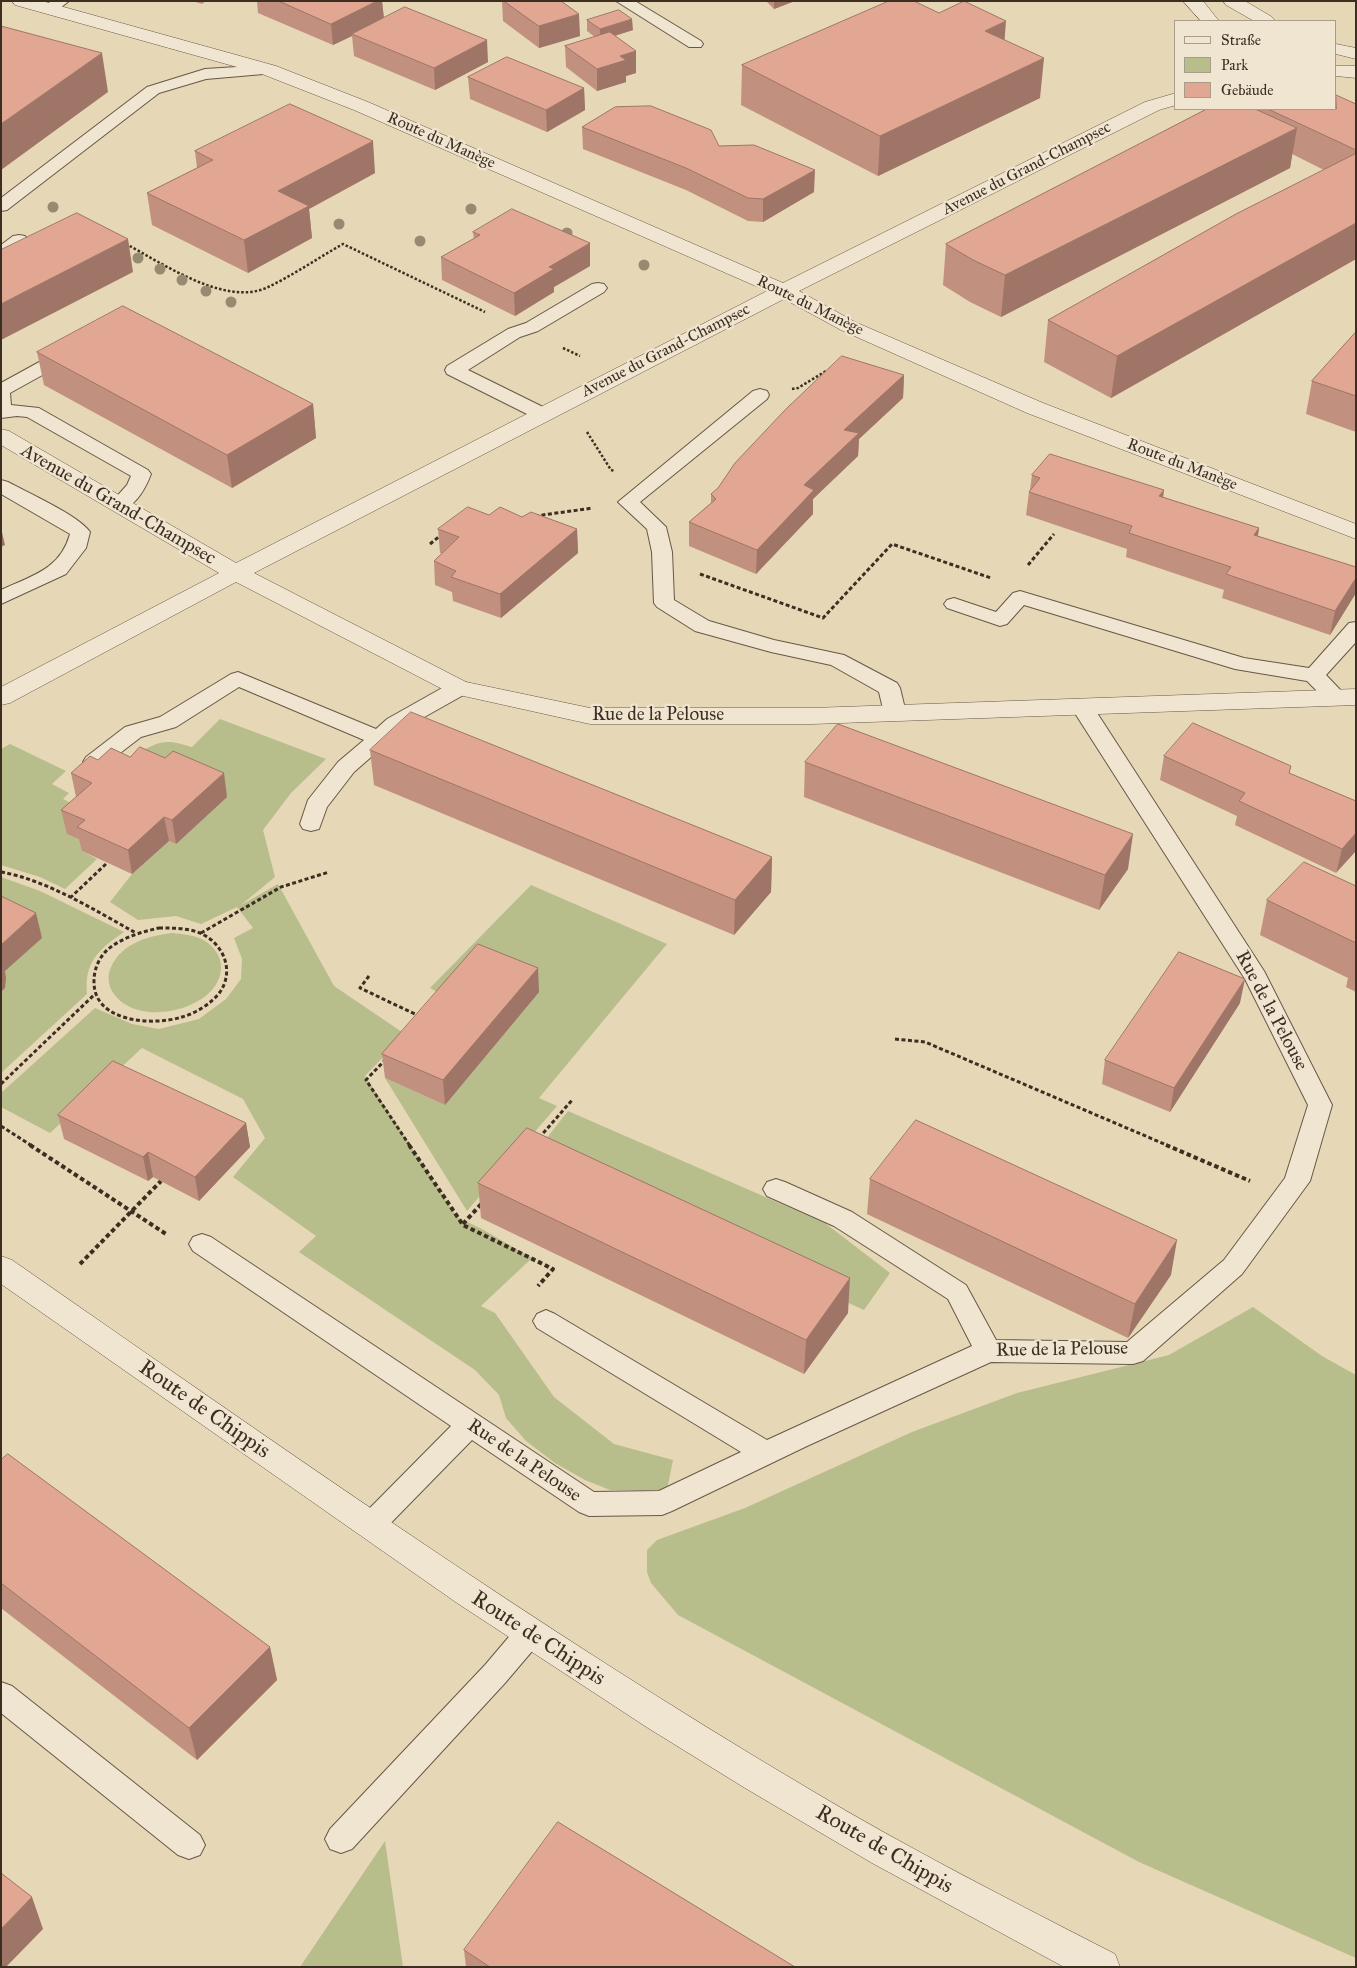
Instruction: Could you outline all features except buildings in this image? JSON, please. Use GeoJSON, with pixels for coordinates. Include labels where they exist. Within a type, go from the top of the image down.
{"type":"FeatureCollection","features":[{"type":"Feature","properties":{"kind":"street"},"geometry":{"type":"LineString","coordinates":[[1192,1],[1202,9],[1209,20]]}},
{"type":"Feature","properties":{"kind":"street"},"geometry":{"type":"LineString","coordinates":[[1232,1],[1264,20]]}},
{"type":"Feature","properties":{"kind":"street","name":"Route du Manège"},"geometry":{"type":"LineString","coordinates":[[26,2],[55,5],[269,70],[361,106],[784,291],[848,326],[1035,408],[1356,532]]}},
{"type":"Feature","properties":{"kind":"street"},"geometry":{"type":"LineString","coordinates":[[1337,49],[1356,54]]}},
{"type":"Feature","properties":{"kind":"street"},"geometry":{"type":"LineString","coordinates":[[1337,72],[1356,72]]}},
{"type":"Feature","properties":{"kind":"street","name":"Avenue du Grand-Champsec"},"geometry":{"type":"LineString","coordinates":[[1152,106],[1174,88]]}},
{"type":"Feature","properties":{"kind":"street","name":"Avenue du Grand-Champsec"},"geometry":{"type":"LineString","coordinates":[[1,697],[724,320],[1152,106],[1174,100]]}},
{"type":"Feature","properties":{"kind":"street","name":"Avenue du Grand-Champsec"},"geometry":{"type":"LineString","coordinates":[[2,437],[236,573]]}},
{"type":"Feature","properties":{"kind":"street","name":"Rue de la Pelouse"},"geometry":{"type":"LineString","coordinates":[[236,573],[459,688],[590,716],[812,716],[1346,698]]}},
{"type":"Feature","properties":{"kind":"street","name":"Route de Chippis"},"geometry":{"type":"LineString","coordinates":[[1,1268],[370,1526],[529,1634],[776,1788],[935,1880],[1102,1967]]}},
{"type":"Feature","properties":{"kind":"lane"},"geometry":{"type":"LineString","coordinates":[[624,1],[695,44]]}},
{"type":"Feature","properties":{"kind":"lane","name":"Route du Manège"},"geometry":{"type":"LineString","coordinates":[[1,206],[153,90],[205,74],[269,70]]}},
{"type":"Feature","properties":{"kind":"lane"},"geometry":{"type":"LineString","coordinates":[[1,254],[19,240]]}},
{"type":"Feature","properties":{"kind":"lane"},"geometry":{"type":"LineString","coordinates":[[542,414],[454,370],[514,333],[532,327],[598,288]]}},
{"type":"Feature","properties":{"kind":"lane"},"geometry":{"type":"LineString","coordinates":[[88,343],[8,380],[2,390],[1,412],[17,410],[32,412],[141,474],[136,487],[119,505]]}},
{"type":"Feature","properties":{"kind":"lane"},"geometry":{"type":"LineString","coordinates":[[760,395],[628,502],[656,527],[662,560],[664,602],[702,626],[771,646],[837,660],[888,688],[896,713]]}},
{"type":"Feature","properties":{"kind":"lane"},"geometry":{"type":"LineString","coordinates":[[1,486],[80,532],[76,548],[58,570],[1,598]]}},
{"type":"Feature","properties":{"kind":"lane"},"geometry":{"type":"LineString","coordinates":[[954,604],[1000,620],[1016,591],[1242,664],[1314,675],[1346,698]]}},
{"type":"Feature","properties":{"kind":"lane"},"geometry":{"type":"LineString","coordinates":[[1314,675],[1346,642],[1356,628]]}},
{"type":"Feature","properties":{"kind":"lane"},"geometry":{"type":"LineString","coordinates":[[94,762],[133,732],[168,722],[238,679],[379,738]]}},
{"type":"Feature","properties":{"kind":"lane"},"geometry":{"type":"LineString","coordinates":[[311,824],[316,805],[340,775],[379,738],[395,724],[459,688]]}},
{"type":"Feature","properties":{"kind":"lane","name":"Rue de la Pelouse"},"geometry":{"type":"LineString","coordinates":[[202,1244],[589,1504],[662,1503],[988,1350],[1133,1353],[1233,1267],[1297,1181],[1320,1105],[1256,977],[1082,707]]}},
{"type":"Feature","properties":{"kind":"lane"},"geometry":{"type":"LineString","coordinates":[[776,1189],[842,1219],[957,1292],[988,1350]]}},
{"type":"Feature","properties":{"kind":"lane"},"geometry":{"type":"LineString","coordinates":[[546,1321],[766,1453]]}},
{"type":"Feature","properties":{"kind":"lane"},"geometry":{"type":"LineString","coordinates":[[370,1526],[470,1424]]}},
{"type":"Feature","properties":{"kind":"lane"},"geometry":{"type":"LineString","coordinates":[[341,1839],[488,1681],[529,1634]]}},
{"type":"Feature","properties":{"kind":"lane"},"geometry":{"type":"LineString","coordinates":[[1,1695],[189,1845]]}},
{"type":"Feature","properties":{"kind":"path"},"geometry":{"type":"LineString","coordinates":[[120,242],[214,288],[233,292],[265,288],[343,244],[585,359]]}},
{"type":"Feature","properties":{"kind":"path"},"geometry":{"type":"LineString","coordinates":[[760,395],[798,388],[830,370]]}},
{"type":"Feature","properties":{"kind":"path"},"geometry":{"type":"LineString","coordinates":[[582,424],[611,470],[652,483]]}},
{"type":"Feature","properties":{"kind":"path"},"geometry":{"type":"LineString","coordinates":[[534,516],[628,502]]}},
{"type":"Feature","properties":{"kind":"path"},"geometry":{"type":"LineString","coordinates":[[430,544],[440,535],[449,532]]}},
{"type":"Feature","properties":{"kind":"path"},"geometry":{"type":"LineString","coordinates":[[662,560],[823,618],[892,544],[1016,591],[1054,534]]}},
{"type":"Feature","properties":{"kind":"path"},"geometry":{"type":"LineString","coordinates":[[70,898],[107,863]]}},
{"type":"Feature","properties":{"kind":"path"},"geometry":{"type":"LineString","coordinates":[[1,872],[11,873],[70,898],[137,933]]}},
{"type":"Feature","properties":{"kind":"path"},"geometry":{"type":"LineString","coordinates":[[201,933],[281,887],[329,872]]}},
{"type":"Feature","properties":{"kind":"path"},"geometry":{"type":"LineString","coordinates":[[159,928],[181,928],[201,933],[216,942],[226,956],[228,970],[224,986],[213,1000],[196,1012],[176,1019],[153,1022],[132,1020],[113,1012],[100,1001],[93,986],[94,971],[103,955],[118,942],[137,933],[159,928]]}},
{"type":"Feature","properties":{"kind":"path"},"geometry":{"type":"LineString","coordinates":[[369,976],[360,988],[424,1018]]}},
{"type":"Feature","properties":{"kind":"path"},"geometry":{"type":"LineString","coordinates":[[1,1084],[96,993]]}},
{"type":"Feature","properties":{"kind":"path"},"geometry":{"type":"LineString","coordinates":[[894,1039],[925,1042],[1051,1094],[1285,1196]]}},
{"type":"Feature","properties":{"kind":"path"},"geometry":{"type":"LineString","coordinates":[[392,1052],[366,1080],[463,1225],[553,1269],[530,1295],[546,1321]]}},
{"type":"Feature","properties":{"kind":"path"},"geometry":{"type":"LineString","coordinates":[[534,1143],[573,1099]]}},
{"type":"Feature","properties":{"kind":"path"},"geometry":{"type":"LineString","coordinates":[[1,1126],[188,1248],[202,1244]]}},
{"type":"Feature","properties":{"kind":"path"},"geometry":{"type":"LineString","coordinates":[[80,1264],[161,1181]]}},
{"type":"Feature","properties":{"kind":"path"},"geometry":{"type":"LineString","coordinates":[[463,1225],[482,1202]]}},
{"type":"Feature","properties":{"kind":"green space"},"geometry":{"type":"Polygon","coordinates":[[[220,719],[326,759],[291,793],[263,830],[275,877],[241,905],[278,884],[334,986],[405,1034],[365,1076],[457,1217],[532,1258],[481,1306],[495,1313],[554,1397],[614,1444],[673,1460],[667,1490],[610,1490],[585,1480],[555,1463],[526,1441],[506,1418],[499,1395],[475,1370],[299,1252],[316,1236],[233,1177],[265,1138],[243,1099],[142,1048],[50,1133],[1,1107],[1,1093],[95,1008],[132,1024],[159,1029],[199,1019],[226,999],[241,979],[242,959],[234,938],[253,928],[237,907],[201,924],[176,916],[138,920],[110,902],[132,874],[169,841],[176,844],[140,752],[154,745],[166,742],[192,747],[220,719]]]}},
{"type":"Feature","properties":{"kind":"green space"},"geometry":{"type":"Polygon","coordinates":[[[10,744],[66,771],[52,784],[69,793],[63,799],[91,813],[90,844],[82,851],[97,859],[65,889],[40,877],[1,865],[1,749],[10,744]]]}},
{"type":"Feature","properties":{"kind":"green space"},"geometry":{"type":"Polygon","coordinates":[[[1,877],[40,891],[124,932],[107,944],[95,957],[88,973],[87,994],[1,1073],[1,992],[4,972],[1,877]]]}},
{"type":"Feature","properties":{"kind":"green space"},"geometry":{"type":"Polygon","coordinates":[[[531,885],[667,944],[539,1098],[557,1106],[467,1211],[385,1078],[445,1105],[452,1001],[430,988],[531,885]]]}},
{"type":"Feature","properties":{"kind":"green space"},"geometry":{"type":"Polygon","coordinates":[[[172,933],[197,937],[212,946],[220,959],[221,965],[219,979],[215,986],[200,1000],[174,1010],[160,1012],[145,1011],[132,1008],[121,1001],[109,985],[109,973],[119,955],[143,940],[172,933]]]}},
{"type":"Feature","properties":{"kind":"green space"},"geometry":{"type":"Polygon","coordinates":[[[568,1111],[825,1223],[890,1273],[864,1310],[531,1158],[568,1111]]]}},
{"type":"Feature","properties":{"kind":"green space"},"geometry":{"type":"Polygon","coordinates":[[[1253,1307],[1322,1356],[1356,1375],[1356,1958],[1139,1862],[678,1615],[651,1583],[647,1572],[647,1550],[657,1540],[745,1508],[912,1432],[1017,1393],[1169,1355],[1253,1307]]]}},
{"type":"Feature","properties":{"kind":"green space"},"geometry":{"type":"Polygon","coordinates":[[[385,1841],[403,1967],[300,1967],[385,1841]]]}}]}
